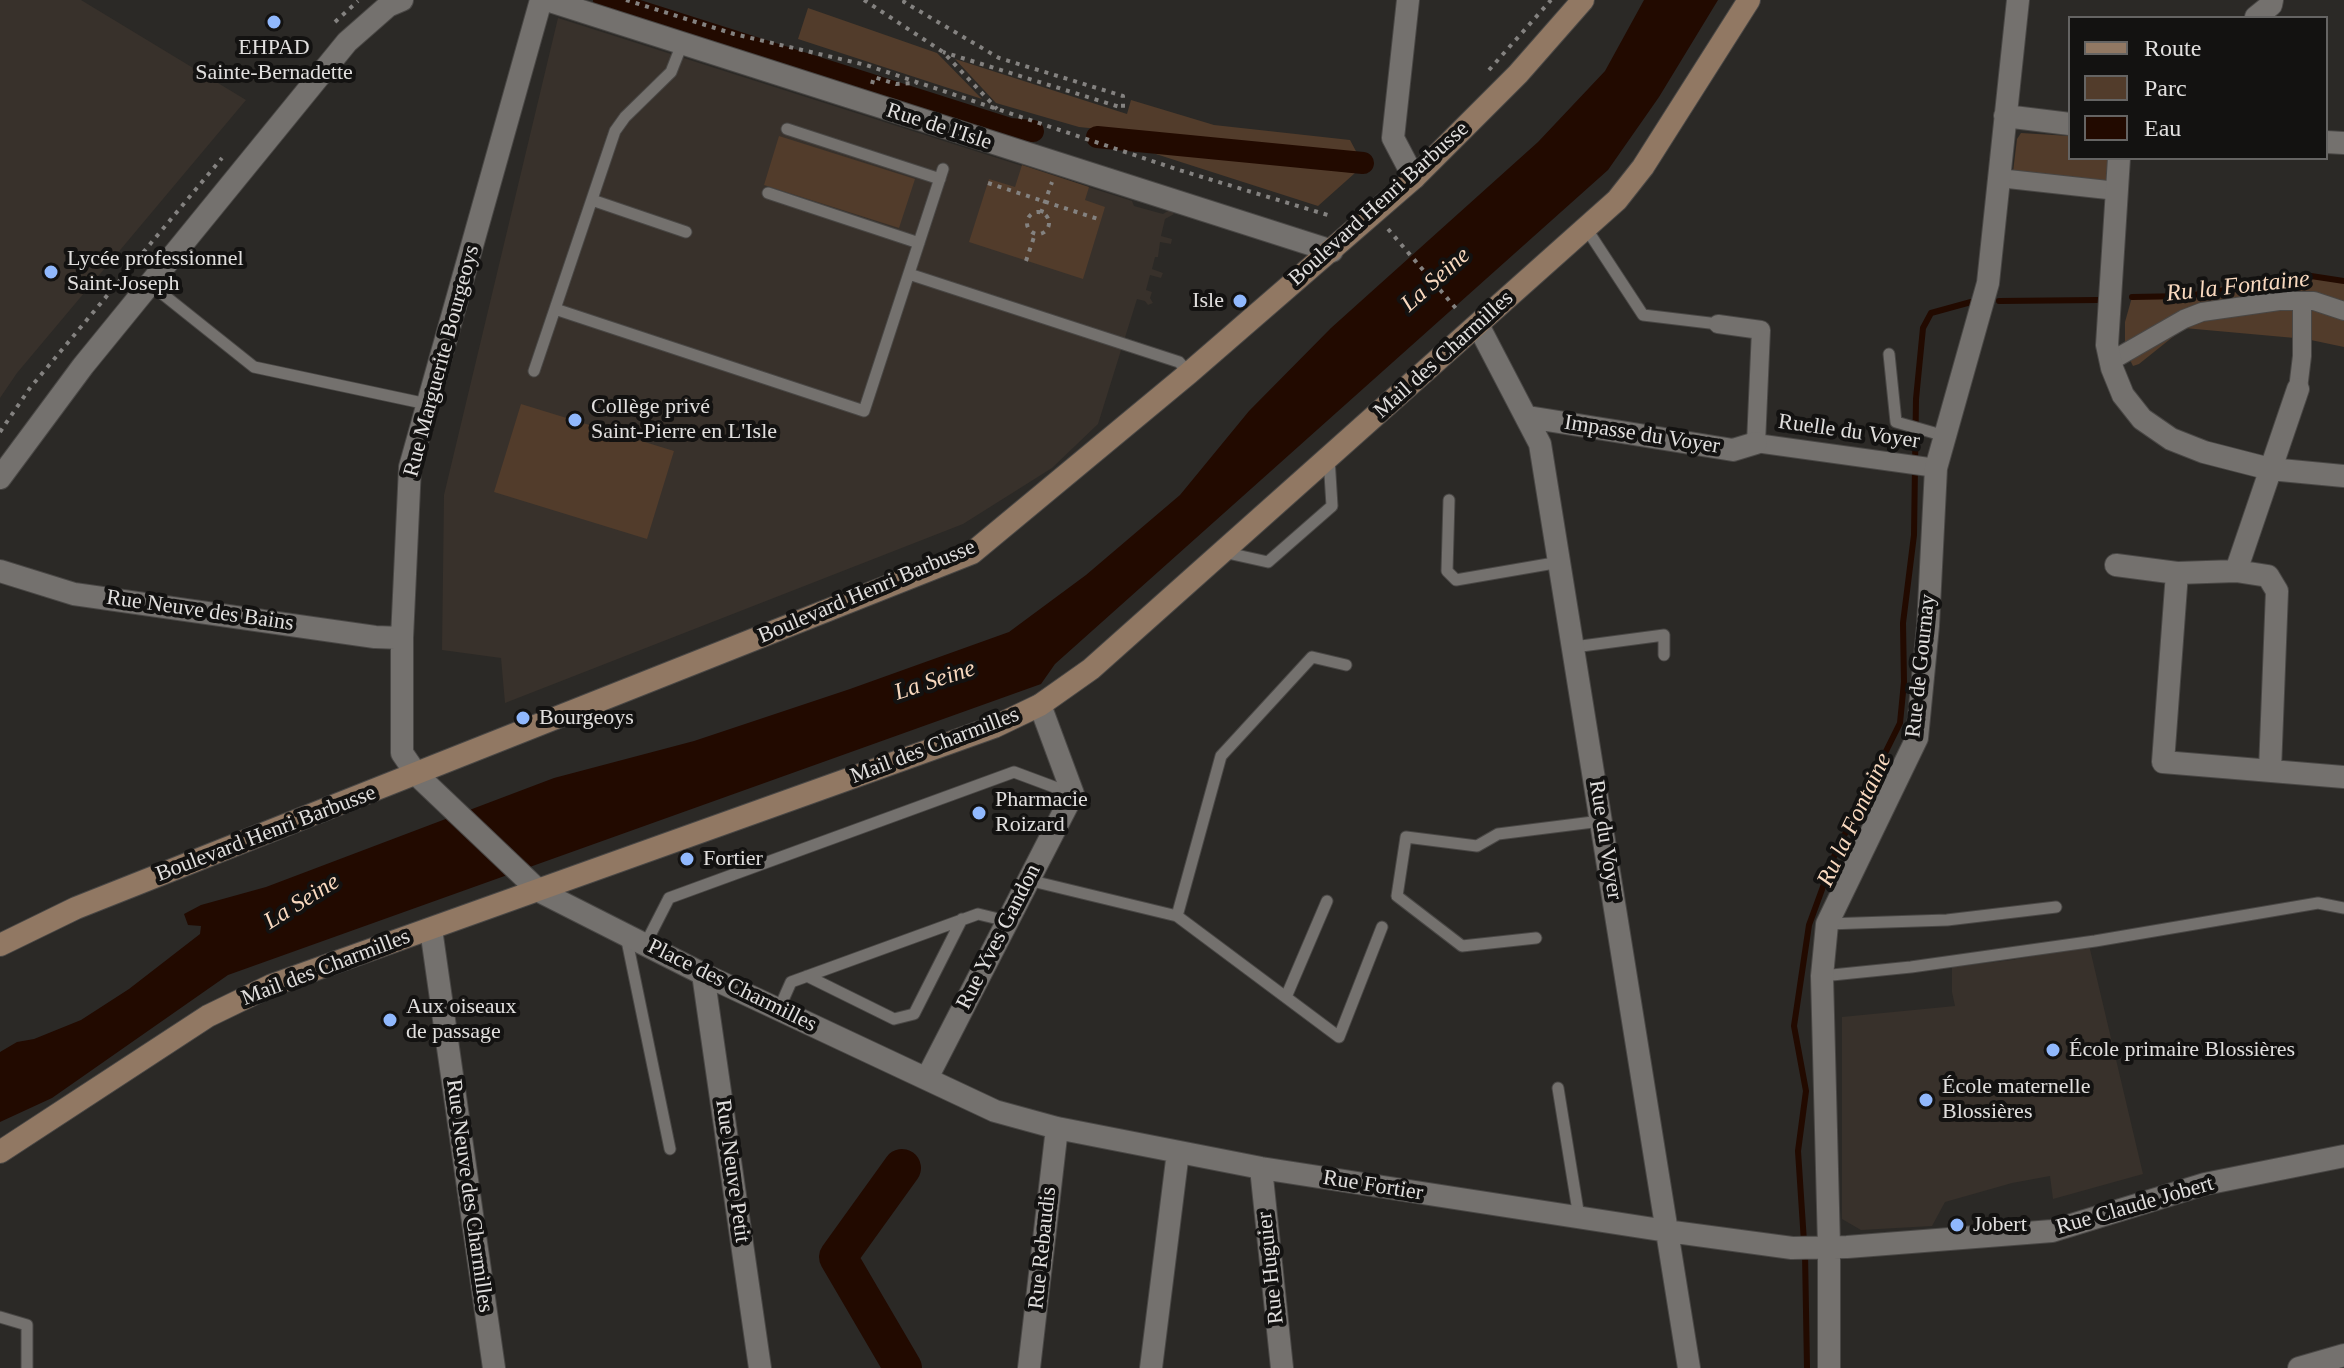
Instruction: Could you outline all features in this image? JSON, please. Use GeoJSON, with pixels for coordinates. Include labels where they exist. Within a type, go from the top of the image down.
{"type":"FeatureCollection","features":[{"type":"Feature","properties":{"kind":"main road","name":"Boulevard Henri Barbusse"},"geometry":{"type":"LineString","coordinates":[[0,945],[76,908],[423,780],[972,553],[1189,373],[1414,178],[1518,74],[1583,0]]}},
{"type":"Feature","properties":{"kind":"main road","name":"Mail des Charmilles"},"geometry":{"type":"LineString","coordinates":[[0,1152],[208,1016],[272,985],[994,727],[1040,705],[1091,669],[1617,200],[1643,167],[1749,0]]}},
{"type":"Feature","properties":{"kind":"street","name":"Rue Marguerite Bourgeoys"},"geometry":{"type":"LineString","coordinates":[[423,780],[402,753],[402,638],[410,467],[541,0]]}},
{"type":"Feature","properties":{"kind":"street","name":"Rue de l'Isle"},"geometry":{"type":"LineString","coordinates":[[547,0],[1332,251]]}},
{"type":"Feature","properties":{"kind":"street"},"geometry":{"type":"LineString","coordinates":[[1408,0],[1393,138],[1414,178]]}},
{"type":"Feature","properties":{"kind":"street","name":"Rue de Gournay"},"geometry":{"type":"LineString","coordinates":[[1829,1368],[1811,1247],[1822,976],[1827,924],[1917,738],[1928,626],[1931,467],[1945,436],[1988,283],[2018,0]]}},
{"type":"Feature","properties":{"kind":"street"},"geometry":{"type":"LineString","coordinates":[[2257,16],[2271,5],[2272,0]]}},
{"type":"Feature","properties":{"kind":"street"},"geometry":{"type":"LineString","coordinates":[[0,478],[83,366],[347,42],[393,2]]}},
{"type":"Feature","properties":{"kind":"street"},"geometry":{"type":"LineString","coordinates":[[2005,116],[2068,124]]}},
{"type":"Feature","properties":{"kind":"street"},"geometry":{"type":"LineString","coordinates":[[2119,160],[2107,345],[2123,395],[2142,419],[2171,439],[2204,452],[2270,469],[2344,476]]}},
{"type":"Feature","properties":{"kind":"street"},"geometry":{"type":"LineString","coordinates":[[1999,178],[2117,191]]}},
{"type":"Feature","properties":{"kind":"street"},"geometry":{"type":"LineString","coordinates":[[2111,361],[2202,312],[2279,301],[2314,301],[2344,311]]}},
{"type":"Feature","properties":{"kind":"street"},"geometry":{"type":"LineString","coordinates":[[2236,571],[2298,389],[2302,356],[2302,301]]}},
{"type":"Feature","properties":{"kind":"street","name":"Ruelle du Voyer"},"geometry":{"type":"LineString","coordinates":[[1718,324],[1761,330],[1756,443],[1931,467]]}},
{"type":"Feature","properties":{"kind":"street","name":"Rue du Voyer"},"geometry":{"type":"LineString","coordinates":[[1478,325],[1540,444],[1689,1368]]}},
{"type":"Feature","properties":{"kind":"street","name":"Impasse du Voyer"},"geometry":{"type":"LineString","coordinates":[[1528,417],[1733,450],[1756,443]]}},
{"type":"Feature","properties":{"kind":"street"},"geometry":{"type":"LineString","coordinates":[[2116,565],[2177,573],[2236,571],[2268,576],[2277,591],[2270,770]]}},
{"type":"Feature","properties":{"kind":"street","name":"Rue Neuve des Bains"},"geometry":{"type":"LineString","coordinates":[[0,571],[74,594],[375,637],[402,638]]}},
{"type":"Feature","properties":{"kind":"street"},"geometry":{"type":"LineString","coordinates":[[2177,573],[2163,762],[2344,777]]}},
{"type":"Feature","properties":{"kind":"street"},"geometry":{"type":"LineString","coordinates":[[1040,705],[1073,794]]}},
{"type":"Feature","properties":{"kind":"street","name":"Place des Charmilles"},"geometry":{"type":"LineString","coordinates":[[423,780],[539,891],[703,974],[927,1078]]}},
{"type":"Feature","properties":{"kind":"street","name":"Rue Yves Gandon"},"geometry":{"type":"LineString","coordinates":[[927,1078],[1073,794]]}},
{"type":"Feature","properties":{"kind":"street","name":"Rue Neuve des Charmilles"},"geometry":{"type":"LineString","coordinates":[[431,929],[494,1368]]}},
{"type":"Feature","properties":{"kind":"street","name":"Rue Neuve Petit"},"geometry":{"type":"LineString","coordinates":[[703,974],[760,1368]]}},
{"type":"Feature","properties":{"kind":"street","name":"Rue Fortier"},"geometry":{"type":"LineString","coordinates":[[927,1078],[995,1111],[1057,1128],[1261,1168],[1667,1231],[1811,1247]]}},
{"type":"Feature","properties":{"kind":"street","name":"Rue Rebaudis"},"geometry":{"type":"LineString","coordinates":[[1029,1368],[1057,1128]]}},
{"type":"Feature","properties":{"kind":"street"},"geometry":{"type":"LineString","coordinates":[[1151,1368],[1178,1152]]}},
{"type":"Feature","properties":{"kind":"street","name":"Rue Claude Jobert"},"geometry":{"type":"LineString","coordinates":[[1811,1247],[2052,1231],[2205,1184],[2344,1156]]}},
{"type":"Feature","properties":{"kind":"street","name":"Rue Huguier"},"geometry":{"type":"LineString","coordinates":[[1261,1168],[1282,1368]]}},
{"type":"Feature","properties":{"kind":"street"},"geometry":{"type":"LineString","coordinates":[[2299,1368],[2344,1355]]}},
{"type":"Feature","properties":{"kind":"lane"},"geometry":{"type":"LineString","coordinates":[[534,371],[615,131],[671,72],[682,44]]}},
{"type":"Feature","properties":{"kind":"lane"},"geometry":{"type":"LineString","coordinates":[[555,309],[864,411],[942,174],[787,129]]}},
{"type":"Feature","properties":{"kind":"lane"},"geometry":{"type":"LineString","coordinates":[[768,193],[919,243]]}},
{"type":"Feature","properties":{"kind":"lane"},"geometry":{"type":"LineString","coordinates":[[592,200],[686,232]]}},
{"type":"Feature","properties":{"kind":"lane","name":"Ruelle du Voyer"},"geometry":{"type":"LineString","coordinates":[[1586,228],[1643,315],[1718,324]]}},
{"type":"Feature","properties":{"kind":"lane"},"geometry":{"type":"LineString","coordinates":[[909,274],[1179,362],[1189,373]]}},
{"type":"Feature","properties":{"kind":"lane"},"geometry":{"type":"LineString","coordinates":[[150,284],[254,367],[427,404]]}},
{"type":"Feature","properties":{"kind":"lane"},"geometry":{"type":"LineString","coordinates":[[1889,354],[1896,422],[1945,436]]}},
{"type":"Feature","properties":{"kind":"lane"},"geometry":{"type":"LineString","coordinates":[[1223,552],[1268,562],[1332,506],[1329,458]]}},
{"type":"Feature","properties":{"kind":"lane"},"geometry":{"type":"LineString","coordinates":[[1449,500],[1447,571],[1456,580],[1560,562]]}},
{"type":"Feature","properties":{"kind":"lane"},"geometry":{"type":"LineString","coordinates":[[1574,647],[1664,635],[1664,655]]}},
{"type":"Feature","properties":{"kind":"lane"},"geometry":{"type":"LineString","coordinates":[[1177,916],[1221,756],[1312,657],[1346,665]]}},
{"type":"Feature","properties":{"kind":"lane"},"geometry":{"type":"LineString","coordinates":[[670,1149],[635,940],[669,898],[1014,772],[1073,794]]}},
{"type":"Feature","properties":{"kind":"lane"},"geometry":{"type":"LineString","coordinates":[[1536,938],[1462,946],[1397,896],[1406,837],[1477,846],[1498,834],[1602,821]]}},
{"type":"Feature","properties":{"kind":"lane"},"geometry":{"type":"LineString","coordinates":[[1028,880],[1177,916],[1339,1037],[1382,927]]}},
{"type":"Feature","properties":{"kind":"lane"},"geometry":{"type":"LineString","coordinates":[[1286,997],[1327,901]]}},
{"type":"Feature","properties":{"kind":"lane"},"geometry":{"type":"LineString","coordinates":[[1822,976],[2095,941],[2318,903],[2344,908]]}},
{"type":"Feature","properties":{"kind":"lane"},"geometry":{"type":"LineString","coordinates":[[1827,924],[1947,920],[2056,907]]}},
{"type":"Feature","properties":{"kind":"lane"},"geometry":{"type":"LineString","coordinates":[[779,1009],[791,982],[978,914],[1007,921]]}},
{"type":"Feature","properties":{"kind":"lane"},"geometry":{"type":"LineString","coordinates":[[807,976],[894,1019],[914,1014],[962,919]]}},
{"type":"Feature","properties":{"kind":"lane"},"geometry":{"type":"LineString","coordinates":[[1558,1088],[1579,1217]]}},
{"type":"Feature","properties":{"kind":"lane"},"geometry":{"type":"LineString","coordinates":[[0,1317],[27,1325],[27,1368]]}},
{"type":"Feature","properties":{"kind":"path"},"geometry":{"type":"LineString","coordinates":[[328,29],[344,11],[360,0]]}},
{"type":"Feature","properties":{"kind":"path"},"geometry":{"type":"LineString","coordinates":[[626,0],[734,34],[866,65],[1179,170],[1331,216]]}},
{"type":"Feature","properties":{"kind":"path"},"geometry":{"type":"LineString","coordinates":[[864,0],[943,52],[998,110]]}},
{"type":"Feature","properties":{"kind":"path"},"geometry":{"type":"LineString","coordinates":[[905,0],[999,58],[1123,96],[1123,108],[943,52]]}},
{"type":"Feature","properties":{"kind":"path"},"geometry":{"type":"LineString","coordinates":[[1486,72],[1551,0]]}},
{"type":"Feature","properties":{"kind":"path"},"geometry":{"type":"LineString","coordinates":[[874,77],[896,84],[919,83]]}},
{"type":"Feature","properties":{"kind":"path"},"geometry":{"type":"LineString","coordinates":[[0,432],[30,388],[230,149]]}},
{"type":"Feature","properties":{"kind":"path"},"geometry":{"type":"LineString","coordinates":[[1041,213],[1057,164]]}},
{"type":"Feature","properties":{"kind":"path"},"geometry":{"type":"LineString","coordinates":[[988,183],[1101,220]]}},
{"type":"Feature","properties":{"kind":"path"},"geometry":{"type":"LineString","coordinates":[[1034,212],[1041,213],[1048,221],[1042,233],[1035,234],[1027,227],[1027,220],[1034,212]]}},
{"type":"Feature","properties":{"kind":"path"},"geometry":{"type":"LineString","coordinates":[[1026,261],[1035,234]]}},
{"type":"Feature","properties":{"kind":"path"},"geometry":{"type":"LineString","coordinates":[[1394,235],[1459,312]]}},
{"type":"Feature","properties":{"kind":"shaded area","name":"Lycée professionnel Saint-Joseph"},"geometry":{"type":"Polygon","coordinates":[[[0,0],[81,0],[246,100],[17,373],[0,398],[0,0]]]}},
{"type":"Feature","properties":{"kind":"shaded area"},"geometry":{"type":"Polygon","coordinates":[[[558,18],[1132,201],[1134,206],[1163,214],[1171,209],[1174,214],[1165,219],[1161,236],[1172,239],[1171,244],[1160,242],[1152,269],[1163,273],[1161,278],[1150,275],[1146,290],[1152,292],[1150,298],[1153,303],[1148,305],[1137,299],[1098,424],[1052,468],[963,524],[505,703],[501,658],[442,650],[444,495],[558,18]]]}},
{"type":"Feature","properties":{"kind":"shaded area"},"geometry":{"type":"Polygon","coordinates":[[[2089,945],[2143,1174],[2053,1199],[2050,1176],[2012,1183],[1945,1202],[1932,1226],[1861,1230],[1842,1219],[1842,1017],[1955,1006],[1952,967],[2012,960],[2089,945]]]}},
{"type":"Feature","properties":{"kind":"green space"},"geometry":{"type":"Polygon","coordinates":[[[808,8],[937,53],[982,99],[798,39],[808,8]]]}},
{"type":"Feature","properties":{"kind":"green space"},"geometry":{"type":"Polygon","coordinates":[[[955,59],[1127,114],[1131,100],[1214,125],[1350,140],[1358,155],[1079,127],[996,103],[955,59]]]}},
{"type":"Feature","properties":{"kind":"green space"},"geometry":{"type":"Polygon","coordinates":[[[2021,133],[2068,136],[2068,160],[2109,160],[2108,182],[2013,172],[2017,139],[2021,133]]]}},
{"type":"Feature","properties":{"kind":"green space"},"geometry":{"type":"Polygon","coordinates":[[[779,136],[915,179],[899,228],[764,185],[779,136]]]}},
{"type":"Feature","properties":{"kind":"green space"},"geometry":{"type":"Polygon","coordinates":[[[1134,147],[1355,173],[1318,206],[1134,147]]]}},
{"type":"Feature","properties":{"kind":"green space"},"geometry":{"type":"Polygon","coordinates":[[[1022,165],[1089,187],[1085,200],[1105,207],[1083,279],[969,242],[989,179],[1015,187],[1022,165]]]}},
{"type":"Feature","properties":{"kind":"green space"},"geometry":{"type":"Polygon","coordinates":[[[2311,274],[2344,280],[2344,347],[2306,339],[2184,328],[2139,364],[2133,366],[2125,350],[2125,322],[2132,297],[2175,296],[2311,274]]]}},
{"type":"Feature","properties":{"kind":"green space"},"geometry":{"type":"Polygon","coordinates":[[[521,404],[674,451],[647,539],[494,492],[521,404]]]}},
{"type":"Feature","properties":{"kind":"water","name":"La Seine"},"geometry":{"type":"Polygon","coordinates":[[[1644,0],[1718,0],[1659,97],[1608,170],[1055,664],[1041,684],[228,975],[52,1098],[0,1122],[0,1052],[17,1042],[34,1039],[81,1020],[129,989],[200,934],[201,926],[188,925],[184,914],[201,905],[266,887],[554,778],[694,741],[1009,632],[1086,575],[1180,495],[1249,411],[1331,328],[1538,142],[1605,71],[1644,0]]]}},
{"type":"Feature","properties":{"kind":"waterway"},"geometry":{"type":"LineString","coordinates":[[604,0],[1010,129],[1033,131]]}},
{"type":"Feature","properties":{"kind":"waterway"},"geometry":{"type":"LineString","coordinates":[[1097,137],[1363,163]]}},
{"type":"Feature","properties":{"kind":"waterway","name":"Ru la Fontaine"},"geometry":{"type":"LineString","coordinates":[[2132,297],[2187,296],[2311,276],[2344,281]]}},
{"type":"Feature","properties":{"kind":"waterway","name":"Ru la Fontaine"},"geometry":{"type":"LineString","coordinates":[[1999,301],[2098,300]]}},
{"type":"Feature","properties":{"kind":"waterway","name":"Ru la Fontaine"},"geometry":{"type":"LineString","coordinates":[[1804,1242],[1798,1151],[1806,1091],[1794,1026],[1809,925],[1835,854],[1900,723],[1904,682],[1903,623],[1914,535],[1916,399],[1923,328],[1931,313],[1971,302]]}},
{"type":"Feature","properties":{"kind":"waterway"},"geometry":{"type":"LineString","coordinates":[[902,1168],[838,1257],[903,1368]]}},
{"type":"Feature","properties":{"kind":"waterway","name":"Ru la Fontaine"},"geometry":{"type":"LineString","coordinates":[[1805,1253],[1807,1368]]}},
{"type":"Feature","properties":{"kind":"place","name":"EHPAD Sainte-Bernadette"},"geometry":{"type":"Point","coordinates":[274,22]}},
{"type":"Feature","properties":{"kind":"place","name":"Lycée professionnel Saint-Joseph"},"geometry":{"type":"Point","coordinates":[51,272]}},
{"type":"Feature","properties":{"kind":"place","name":"Isle"},"geometry":{"type":"Point","coordinates":[1240,301]}},
{"type":"Feature","properties":{"kind":"place","name":"Collège privé Saint-Pierre en L'Isle"},"geometry":{"type":"Point","coordinates":[575,420]}},
{"type":"Feature","properties":{"kind":"place","name":"Bourgeoys"},"geometry":{"type":"Point","coordinates":[523,718]}},
{"type":"Feature","properties":{"kind":"place","name":"Pharmacie Roizard"},"geometry":{"type":"Point","coordinates":[979,813]}},
{"type":"Feature","properties":{"kind":"place","name":"Fortier"},"geometry":{"type":"Point","coordinates":[687,859]}},
{"type":"Feature","properties":{"kind":"place","name":"Aux oiseaux de passage"},"geometry":{"type":"Point","coordinates":[390,1020]}},
{"type":"Feature","properties":{"kind":"place","name":"École primaire Blossières"},"geometry":{"type":"Point","coordinates":[2053,1050]}},
{"type":"Feature","properties":{"kind":"place","name":"École maternelle Blossières"},"geometry":{"type":"Point","coordinates":[1926,1100]}},
{"type":"Feature","properties":{"kind":"place","name":"Jobert"},"geometry":{"type":"Point","coordinates":[1957,1225]}}]}
